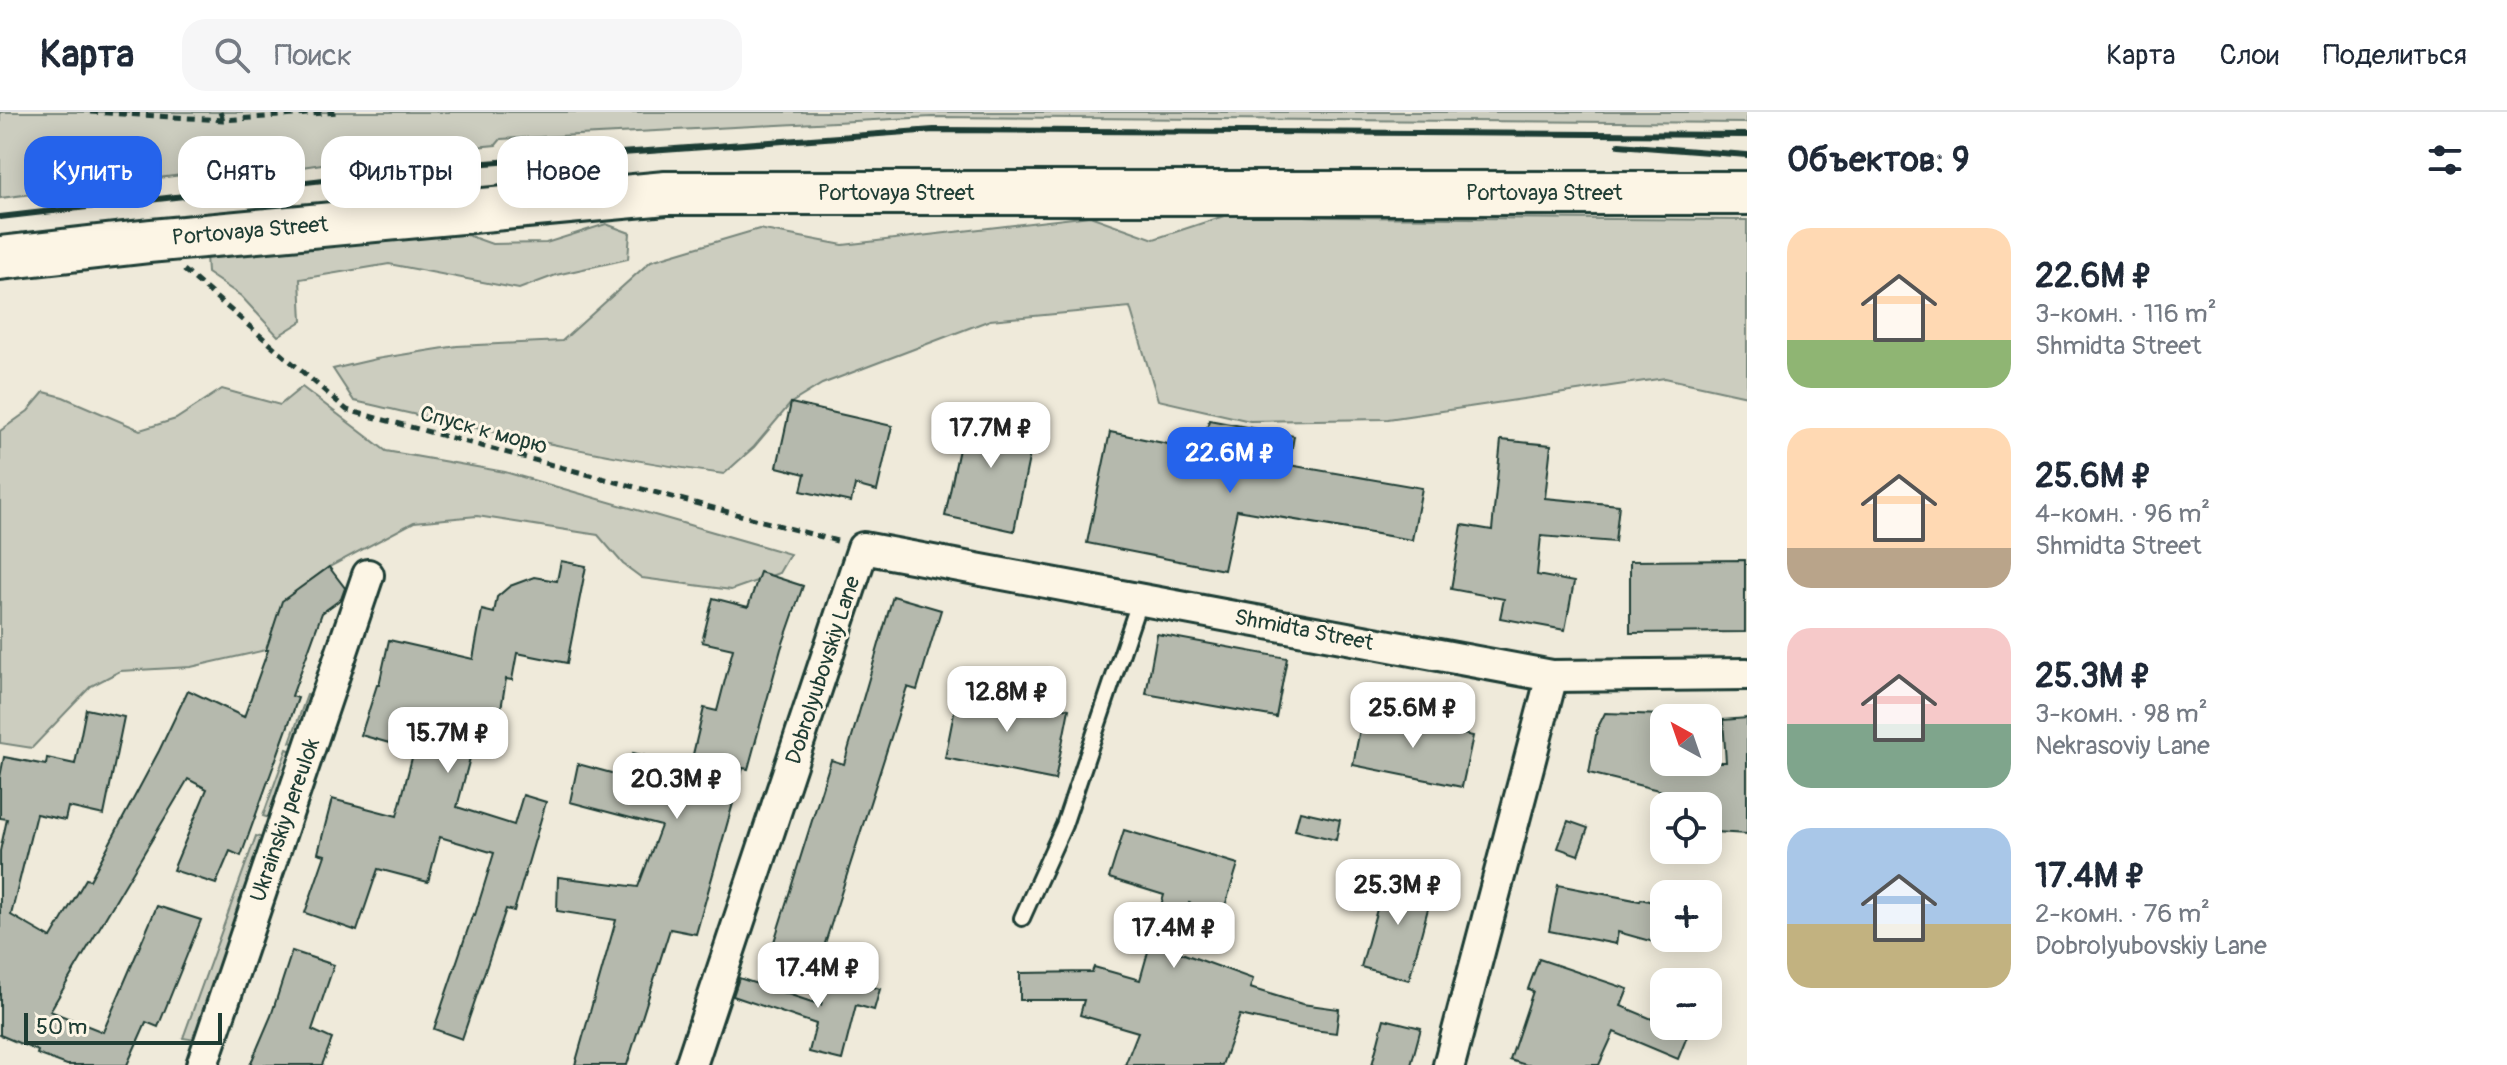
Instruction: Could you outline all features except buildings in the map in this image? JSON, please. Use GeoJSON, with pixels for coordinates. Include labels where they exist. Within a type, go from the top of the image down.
{"type":"FeatureCollection","features":[{"type":"Feature","properties":{"kind":"street","name":"Portovaya Street"},"geometry":{"type":"LineString","coordinates":[[0,258],[666,193],[1747,193]]}},
{"type":"Feature","properties":{"kind":"street","name":"Shmidta Street"},"geometry":{"type":"LineString","coordinates":[[863,548],[1552,676],[1747,674]]}},
{"type":"Feature","properties":{"kind":"street","name":"Dobrolyubovskiy Lane"},"geometry":{"type":"LineString","coordinates":[[691,1065],[863,548]]}},
{"type":"Feature","properties":{"kind":"street","name":"Ukrainskiy pereulok"},"geometry":{"type":"LineString","coordinates":[[202,1065],[368,575]]}},
{"type":"Feature","properties":{"kind":"street"},"geometry":{"type":"LineString","coordinates":[[1449,1065],[1552,676]]}},
{"type":"Feature","properties":{"kind":"lane"},"geometry":{"type":"LineString","coordinates":[[1022,918],[1064,825],[1140,599]]}},
{"type":"Feature","properties":{"kind":"path"},"geometry":{"type":"LineString","coordinates":[[90,112],[223,120],[338,112]]}},
{"type":"Feature","properties":{"kind":"path"},"geometry":{"type":"LineString","coordinates":[[220,112],[223,120]]}},
{"type":"Feature","properties":{"kind":"path","name":"Спуск к морю"},"geometry":{"type":"LineString","coordinates":[[150,241],[347,410],[863,548]]}},
{"type":"Feature","properties":{"kind":"shaded area"},"geometry":{"type":"Polygon","coordinates":[[[0,112],[1747,112],[1747,123],[932,117],[560,136],[497,136],[496,145],[481,146],[481,136],[321,136],[321,164],[305,167],[305,136],[178,136],[178,175],[162,177],[162,136],[24,136],[24,195],[0,198],[0,112]]]}},
{"type":"Feature","properties":{"kind":"shaded area"},"geometry":{"type":"Polygon","coordinates":[[[1233,213],[1327,217],[1747,220],[1747,396],[1665,378],[1388,419],[1250,421],[1158,400],[1130,307],[990,320],[822,384],[791,403],[754,447],[724,474],[584,451],[354,401],[333,369],[457,346],[562,341],[651,261],[759,229],[843,245],[1090,216],[1154,239],[1233,213]]]}},
{"type":"Feature","properties":{"kind":"shaded area"},"geometry":{"type":"Polygon","coordinates":[[[606,224],[630,233],[628,259],[556,275],[519,289],[389,264],[300,279],[302,321],[278,336],[241,296],[207,273],[206,254],[244,249],[278,251],[319,236],[453,230],[492,244],[546,243],[606,224]]]}},
{"type":"Feature","properties":{"kind":"shaded area"},"geometry":{"type":"Polygon","coordinates":[[[302,387],[386,451],[505,472],[790,554],[779,573],[731,590],[642,578],[623,564],[598,535],[477,516],[414,522],[329,567],[299,589],[266,650],[191,667],[120,671],[91,686],[32,748],[0,743],[0,431],[28,411],[44,392],[140,430],[176,419],[222,389],[280,405],[302,387]]]}},
{"type":"Feature","properties":{"kind":"shaded area"},"geometry":{"type":"Polygon","coordinates":[[[307,695],[313,697],[297,745],[290,742],[307,695]]]}},
{"type":"Feature","properties":{"kind":"shaded area"},"geometry":{"type":"Polygon","coordinates":[[[287,749],[295,752],[273,819],[263,816],[287,749]]]}},
{"type":"Feature","properties":{"kind":"shaded area"},"geometry":{"type":"Polygon","coordinates":[[[256,836],[266,839],[195,1040],[183,1038],[256,836]]]}},
{"type":"Feature","properties":{"kind":"railway"},"geometry":{"type":"LineString","coordinates":[[0,217],[446,166],[934,130],[1747,135]]}},
{"type":"Feature","properties":{"kind":"railway"},"geometry":{"type":"LineString","coordinates":[[1619,145],[1747,155]]}}]}
